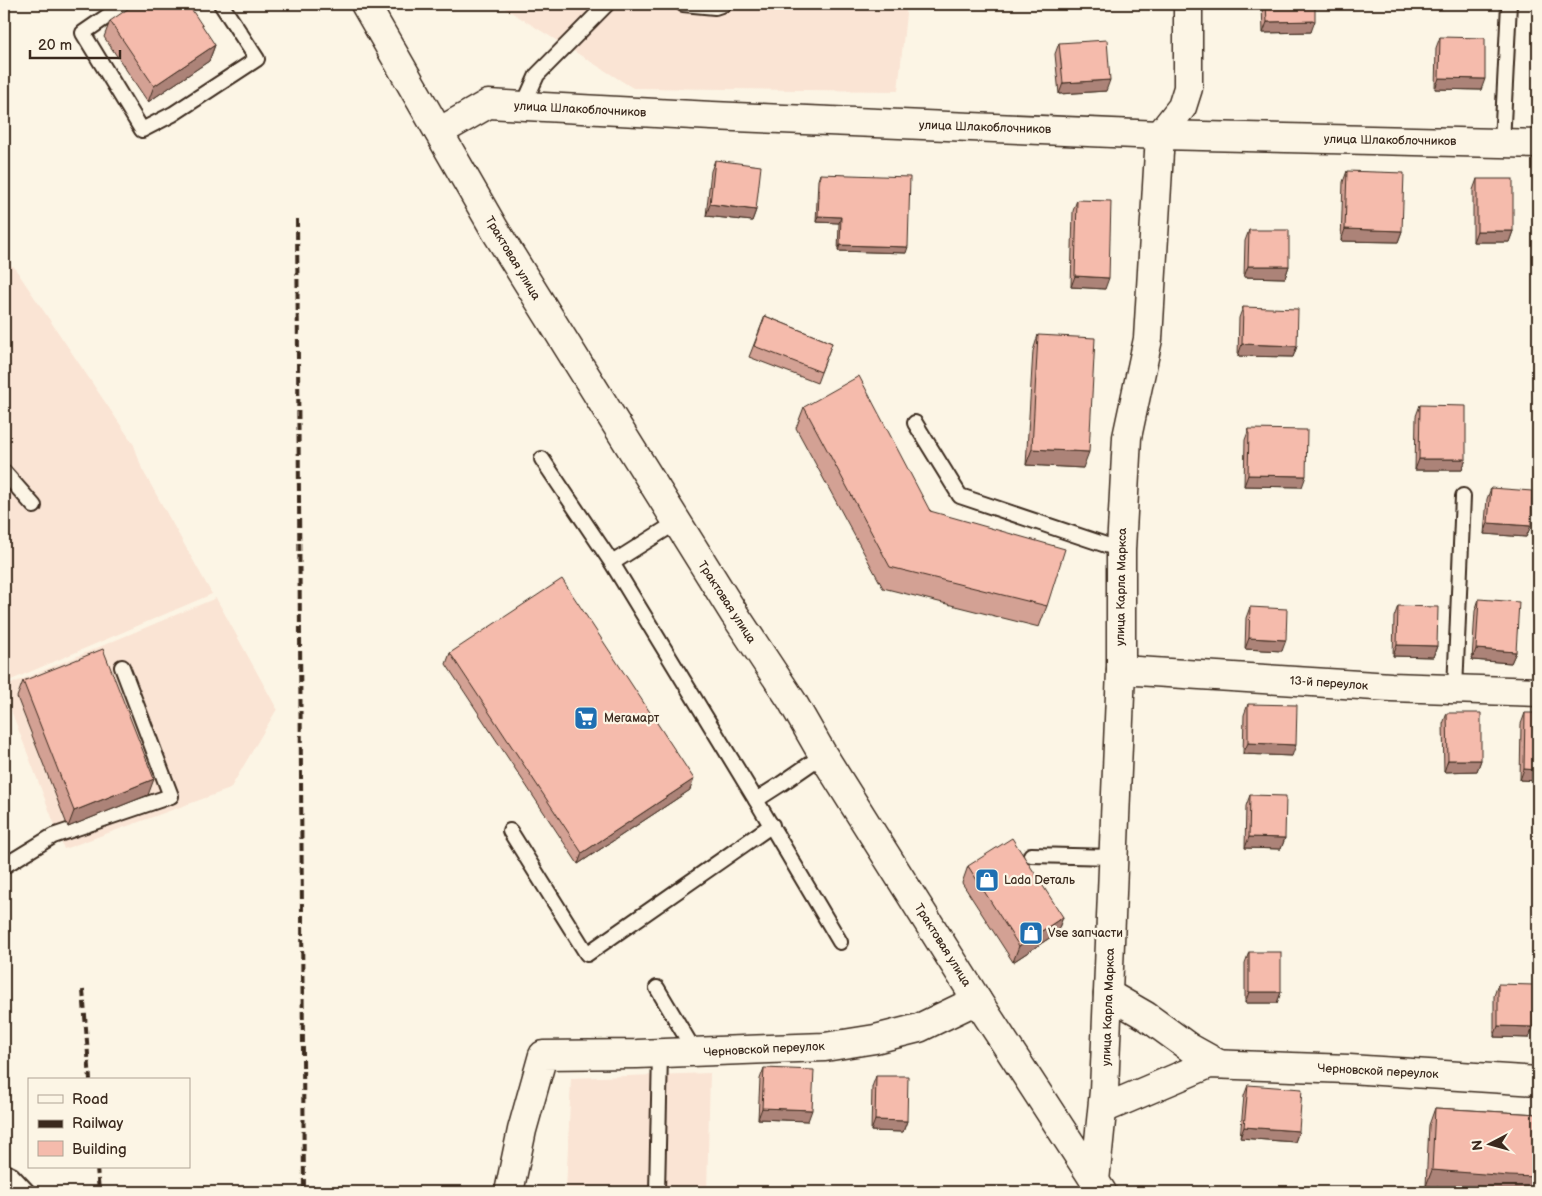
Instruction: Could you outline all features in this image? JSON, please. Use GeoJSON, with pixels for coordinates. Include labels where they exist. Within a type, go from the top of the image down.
{"type":"FeatureCollection","features":[{"type":"Feature","properties":{"kind":"street","name":"Трактовая улица"},"geometry":{"type":"LineString","coordinates":[[365,4],[495,230],[676,522],[735,616],[792,701],[823,755],[977,1000],[1099,1187]]}},
{"type":"Feature","properties":{"kind":"street"},"geometry":{"type":"LineString","coordinates":[[1160,135],[1182,108],[1188,88],[1188,4]]}},
{"type":"Feature","properties":{"kind":"street","name":"улица Шлакоблочников"},"geometry":{"type":"LineString","coordinates":[[439,132],[488,104],[1160,135],[1538,144]]}},
{"type":"Feature","properties":{"kind":"street","name":"улица Карла Маркса"},"geometry":{"type":"LineString","coordinates":[[1099,1187],[1114,857],[1120,670],[1121,550],[1127,437],[1148,339],[1160,135]]}},
{"type":"Feature","properties":{"kind":"street","name":"13-й переулок"},"geometry":{"type":"LineString","coordinates":[[1120,670],[1455,690],[1538,692]]}},
{"type":"Feature","properties":{"kind":"street"},"geometry":{"type":"LineString","coordinates":[[1108,994],[1146,1016],[1190,1048],[1217,1063]]}},
{"type":"Feature","properties":{"kind":"street","name":"Черновской переулок"},"geometry":{"type":"LineString","coordinates":[[509,1192],[522,1130],[543,1055],[825,1047],[875,1039],[919,1028],[977,1000]]}},
{"type":"Feature","properties":{"kind":"street"},"geometry":{"type":"LineString","coordinates":[[1102,1108],[1209,1064],[1217,1063]]}},
{"type":"Feature","properties":{"kind":"street","name":"Черновской переулок"},"geometry":{"type":"LineString","coordinates":[[1217,1063],[1538,1081]]}},
{"type":"Feature","properties":{"kind":"lane"},"geometry":{"type":"LineString","coordinates":[[125,4],[83,33],[142,130],[173,114],[257,59],[221,4]]}},
{"type":"Feature","properties":{"kind":"lane"},"geometry":{"type":"LineString","coordinates":[[523,106],[537,75],[607,4]]}},
{"type":"Feature","properties":{"kind":"lane"},"geometry":{"type":"LineString","coordinates":[[683,4],[715,7],[724,4]]}},
{"type":"Feature","properties":{"kind":"lane"},"geometry":{"type":"LineString","coordinates":[[1502,143],[1509,4]]}},
{"type":"Feature","properties":{"kind":"lane"},"geometry":{"type":"LineString","coordinates":[[916,424],[960,496],[1121,550]]}},
{"type":"Feature","properties":{"kind":"lane"},"geometry":{"type":"LineString","coordinates":[[542,459],[612,563],[772,825],[840,942]]}},
{"type":"Feature","properties":{"kind":"lane"},"geometry":{"type":"LineString","coordinates":[[4,472],[34,506]]}},
{"type":"Feature","properties":{"kind":"lane"},"geometry":{"type":"LineString","coordinates":[[1455,690],[1463,496]]}},
{"type":"Feature","properties":{"kind":"lane"},"geometry":{"type":"LineString","coordinates":[[612,563],[676,522]]}},
{"type":"Feature","properties":{"kind":"lane"},"geometry":{"type":"LineString","coordinates":[[4,866],[54,836],[171,796],[122,667]]}},
{"type":"Feature","properties":{"kind":"lane"},"geometry":{"type":"LineString","coordinates":[[756,800],[823,755]]}},
{"type":"Feature","properties":{"kind":"lane"},"geometry":{"type":"LineString","coordinates":[[510,831],[587,954],[772,825]]}},
{"type":"Feature","properties":{"kind":"lane"},"geometry":{"type":"LineString","coordinates":[[1031,855],[1114,857]]}},
{"type":"Feature","properties":{"kind":"lane"},"geometry":{"type":"LineString","coordinates":[[657,988],[695,1052]]}},
{"type":"Feature","properties":{"kind":"lane"},"geometry":{"type":"LineString","coordinates":[[656,1192],[660,1053]]}},
{"type":"Feature","properties":{"kind":"lane"},"geometry":{"type":"LineString","coordinates":[[4,1171],[12,1175],[28,1192]]}},
{"type":"Feature","properties":{"kind":"shaded area"},"geometry":{"type":"Polygon","coordinates":[[[498,4],[907,4],[898,91],[633,88],[498,4]]]}},
{"type":"Feature","properties":{"kind":"shaded area"},"geometry":{"type":"Polygon","coordinates":[[[4,262],[14,267],[134,445],[142,469],[212,594],[4,683],[4,262]]]}},
{"type":"Feature","properties":{"kind":"shaded area"},"geometry":{"type":"Polygon","coordinates":[[[216,598],[277,709],[230,789],[64,849],[4,692],[4,687],[216,598]]]}},
{"type":"Feature","properties":{"kind":"shaded area"},"geometry":{"type":"Polygon","coordinates":[[[710,1073],[707,1192],[566,1192],[571,1078],[710,1073]]]}},
{"type":"Feature","properties":{"kind":"building"},"geometry":{"type":"Polygon","coordinates":[[[135,4],[188,4],[215,45],[154,86],[110,21],[135,4]]]}},
{"type":"Feature","properties":{"kind":"building"},"geometry":{"type":"Polygon","coordinates":[[[1266,4],[1315,4],[1315,21],[1267,22],[1266,4]]]}},
{"type":"Feature","properties":{"kind":"building"},"geometry":{"type":"Polygon","coordinates":[[[1440,37],[1485,38],[1485,79],[1439,78],[1440,37]]]}},
{"type":"Feature","properties":{"kind":"building"},"geometry":{"type":"Polygon","coordinates":[[[1107,40],[1110,80],[1063,83],[1059,43],[1107,40]]]}},
{"type":"Feature","properties":{"kind":"building"},"geometry":{"type":"Polygon","coordinates":[[[715,160],[761,166],[756,210],[710,204],[715,160]]]}},
{"type":"Feature","properties":{"kind":"building"},"geometry":{"type":"Polygon","coordinates":[[[1347,171],[1404,173],[1402,231],[1345,229],[1347,171]]]}},
{"type":"Feature","properties":{"kind":"building"},"geometry":{"type":"Polygon","coordinates":[[[820,174],[910,177],[908,247],[840,245],[841,217],[818,216],[820,174]]]}},
{"type":"Feature","properties":{"kind":"building"},"geometry":{"type":"Polygon","coordinates":[[[1477,179],[1513,179],[1513,231],[1477,231],[1477,179]]]}},
{"type":"Feature","properties":{"kind":"building"},"geometry":{"type":"Polygon","coordinates":[[[1077,200],[1111,201],[1109,278],[1075,276],[1077,200]]]}},
{"type":"Feature","properties":{"kind":"building"},"geometry":{"type":"Polygon","coordinates":[[[1249,230],[1289,230],[1289,266],[1248,266],[1249,230]]]}},
{"type":"Feature","properties":{"kind":"building"},"geometry":{"type":"Polygon","coordinates":[[[1243,307],[1298,309],[1297,346],[1242,344],[1243,307]]]}},
{"type":"Feature","properties":{"kind":"building"},"geometry":{"type":"Polygon","coordinates":[[[765,316],[832,343],[821,372],[754,346],[765,316]]]}},
{"type":"Feature","properties":{"kind":"building"},"geometry":{"type":"Polygon","coordinates":[[[1038,335],[1095,338],[1089,452],[1032,449],[1038,335]]]}},
{"type":"Feature","properties":{"kind":"building"},"geometry":{"type":"Polygon","coordinates":[[[859,376],[930,511],[1065,549],[1047,606],[890,567],[804,407],[859,376]]]}},
{"type":"Feature","properties":{"kind":"building"},"geometry":{"type":"Polygon","coordinates":[[[1420,405],[1466,406],[1466,459],[1419,459],[1420,405]]]}},
{"type":"Feature","properties":{"kind":"building"},"geometry":{"type":"Polygon","coordinates":[[[1249,429],[1307,430],[1306,476],[1248,475],[1249,429]]]}},
{"type":"Feature","properties":{"kind":"building"},"geometry":{"type":"Polygon","coordinates":[[[1491,488],[1532,491],[1531,526],[1488,523],[1491,488]]]}},
{"type":"Feature","properties":{"kind":"building"},"geometry":{"type":"Polygon","coordinates":[[[562,579],[694,779],[582,853],[450,653],[562,579]]]}},
{"type":"Feature","properties":{"kind":"building"},"geometry":{"type":"Polygon","coordinates":[[[1479,599],[1519,602],[1516,652],[1476,649],[1479,599]]]}},
{"type":"Feature","properties":{"kind":"building"},"geometry":{"type":"Polygon","coordinates":[[[1398,606],[1438,607],[1437,646],[1397,645],[1398,606]]]}},
{"type":"Feature","properties":{"kind":"building"},"geometry":{"type":"Polygon","coordinates":[[[1250,607],[1287,609],[1286,640],[1249,638],[1250,607]]]}},
{"type":"Feature","properties":{"kind":"building"},"geometry":{"type":"Polygon","coordinates":[[[103,649],[154,779],[74,811],[23,681],[103,649]]]}},
{"type":"Feature","properties":{"kind":"building"},"geometry":{"type":"Polygon","coordinates":[[[1248,704],[1297,705],[1296,745],[1248,743],[1248,704]]]}},
{"type":"Feature","properties":{"kind":"building"},"geometry":{"type":"Polygon","coordinates":[[[1447,713],[1481,713],[1481,760],[1448,760],[1447,713]]]}},
{"type":"Feature","properties":{"kind":"building"},"geometry":{"type":"Polygon","coordinates":[[[1525,713],[1538,713],[1538,770],[1524,769],[1525,713]]]}},
{"type":"Feature","properties":{"kind":"building"},"geometry":{"type":"Polygon","coordinates":[[[1250,795],[1286,796],[1285,838],[1249,837],[1250,795]]]}},
{"type":"Feature","properties":{"kind":"building"},"geometry":{"type":"Polygon","coordinates":[[[1012,838],[1063,917],[1019,946],[968,866],[1012,838]]]}},
{"type":"Feature","properties":{"kind":"building"},"geometry":{"type":"Polygon","coordinates":[[[1249,952],[1281,952],[1281,992],[1249,992],[1249,952]]]}},
{"type":"Feature","properties":{"kind":"building"},"geometry":{"type":"Polygon","coordinates":[[[1498,984],[1534,985],[1533,1027],[1498,1026],[1498,984]]]}},
{"type":"Feature","properties":{"kind":"building"},"geometry":{"type":"Polygon","coordinates":[[[764,1068],[814,1070],[812,1110],[762,1108],[764,1068]]]}},
{"type":"Feature","properties":{"kind":"building"},"geometry":{"type":"Polygon","coordinates":[[[876,1076],[908,1076],[907,1121],[875,1120],[876,1076]]]}},
{"type":"Feature","properties":{"kind":"building"},"geometry":{"type":"Polygon","coordinates":[[[1248,1085],[1302,1089],[1299,1131],[1244,1127],[1248,1085]]]}},
{"type":"Feature","properties":{"kind":"building"},"geometry":{"type":"Polygon","coordinates":[[[1435,1108],[1538,1114],[1538,1177],[1432,1170],[1435,1108]]]}},
{"type":"Feature","properties":{"kind":"railway"},"geometry":{"type":"LineString","coordinates":[[297,219],[304,1192]]}},
{"type":"Feature","properties":{"kind":"railway"},"geometry":{"type":"LineString","coordinates":[[83,990],[90,1078]]}},
{"type":"Feature","properties":{"kind":"railway"},"geometry":{"type":"LineString","coordinates":[[97,1168],[99,1192]]}},
{"type":"Feature","properties":{"kind":"place","name":"Мегамарт"},"geometry":{"type":"Point","coordinates":[586,718]}},
{"type":"Feature","properties":{"kind":"place","name":"Lada Dеталь"},"geometry":{"type":"Point","coordinates":[987,880]}},
{"type":"Feature","properties":{"kind":"place","name":"Vse запчасти"},"geometry":{"type":"Point","coordinates":[1031,933]}}]}
